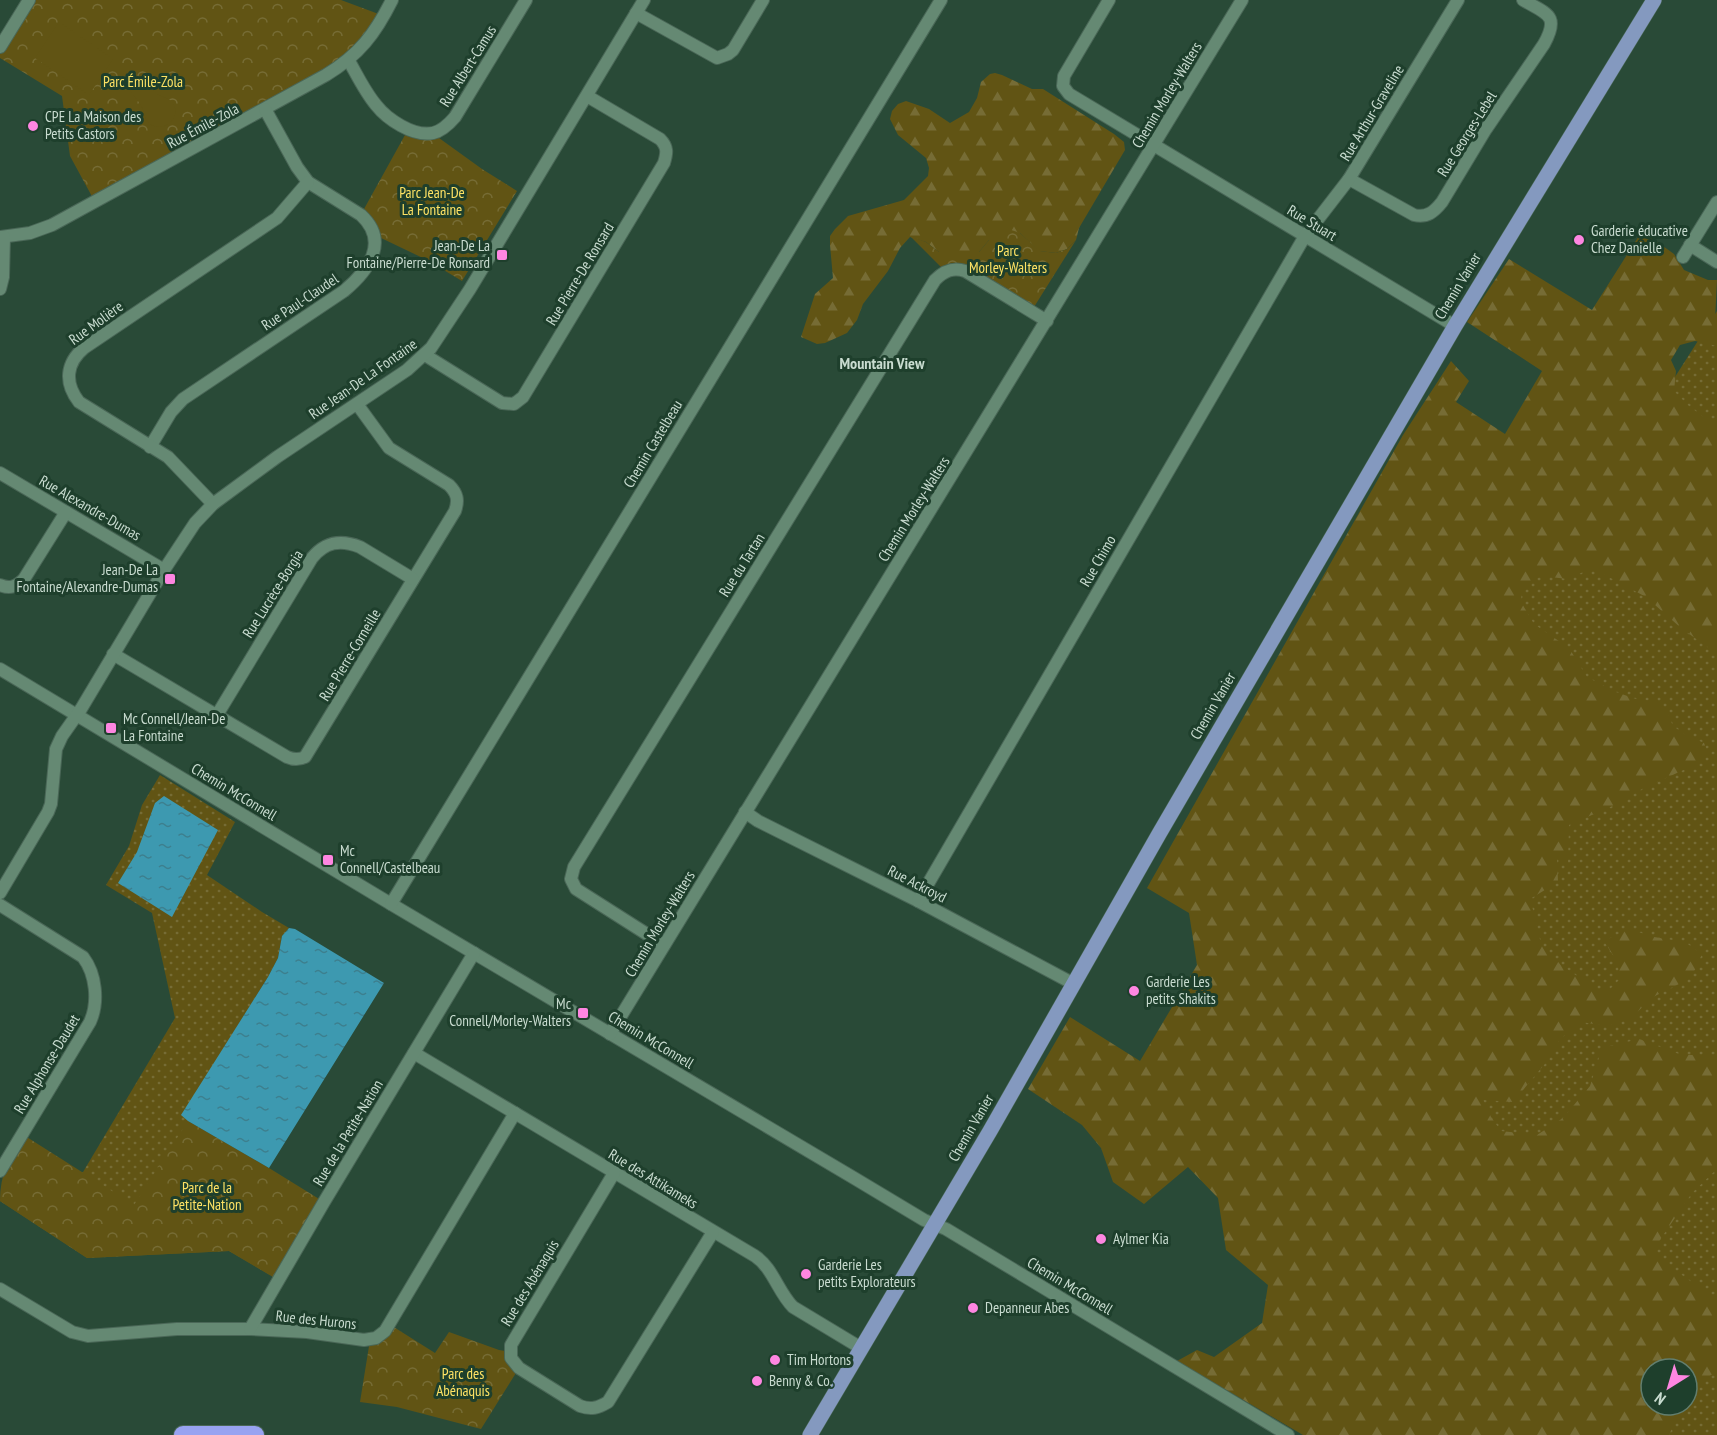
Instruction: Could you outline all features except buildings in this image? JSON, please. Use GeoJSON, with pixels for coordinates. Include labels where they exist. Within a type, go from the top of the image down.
{"type":"FeatureCollection","features":[{"type":"Feature","properties":{"kind":"highway"},"geometry":{"type":"LineString","coordinates":[[183,1435],[255,1435]]}},
{"type":"Feature","properties":{"kind":"main road","name":"Chemin Vanier"},"geometry":{"type":"LineString","coordinates":[[810,1435],[935,1225],[1455,326],[1654,0]]}},
{"type":"Feature","properties":{"kind":"street"},"geometry":{"type":"LineString","coordinates":[[0,47],[29,0]]}},
{"type":"Feature","properties":{"kind":"street","name":"Rue Émile-Zola"},"geometry":{"type":"LineString","coordinates":[[2,237],[52,225],[326,75],[349,61],[364,45],[375,31],[392,0]]}},
{"type":"Feature","properties":{"kind":"street","name":"Rue Albert-Camus"},"geometry":{"type":"LineString","coordinates":[[349,61],[380,110],[397,123],[416,132],[432,133],[441,130],[455,117],[526,0]]}},
{"type":"Feature","properties":{"kind":"street","name":"Rue Jean-De La Fontaine"},"geometry":{"type":"LineString","coordinates":[[0,893],[48,812],[51,804],[56,749],[62,736],[195,523],[213,504],[277,457],[425,355],[446,328],[644,0]]}},
{"type":"Feature","properties":{"kind":"street"},"geometry":{"type":"LineString","coordinates":[[636,13],[717,58],[733,50],[762,0]]}},
{"type":"Feature","properties":{"kind":"street","name":"Chemin Castelbeau"},"geometry":{"type":"LineString","coordinates":[[391,904],[940,0]]}},
{"type":"Feature","properties":{"kind":"street","name":"Rue Stuart"},"geometry":{"type":"LineString","coordinates":[[1109,0],[1066,71],[1063,86],[1069,94],[1455,326]]}},
{"type":"Feature","properties":{"kind":"street","name":"Chemin Morley-Walters"},"geometry":{"type":"LineString","coordinates":[[610,1034],[1242,0]]}},
{"type":"Feature","properties":{"kind":"street","name":"Rue Arthur-Graveline"},"geometry":{"type":"LineString","coordinates":[[1305,236],[1349,179],[1458,0]]}},
{"type":"Feature","properties":{"kind":"street","name":"Rue Georges-Lebel"},"geometry":{"type":"LineString","coordinates":[[1349,179],[1414,214],[1425,216],[1436,209],[1552,30],[1549,16],[1523,0]]}},
{"type":"Feature","properties":{"kind":"street","name":"Rue Pierre-De Ronsard"},"geometry":{"type":"LineString","coordinates":[[425,355],[502,403],[514,404],[523,397],[667,156],[667,149],[660,140],[587,96]]}},
{"type":"Feature","properties":{"kind":"street","name":"Rue Paul-Claudel"},"geometry":{"type":"LineString","coordinates":[[150,447],[171,412],[183,399],[344,291],[365,268],[375,250],[375,236],[368,221],[308,182],[297,167],[265,109]]}},
{"type":"Feature","properties":{"kind":"street","name":"Rue Molière"},"geometry":{"type":"LineString","coordinates":[[213,504],[168,458],[79,402],[73,395],[69,379],[73,358],[84,348],[277,218],[308,182]]}},
{"type":"Feature","properties":{"kind":"street"},"geometry":{"type":"LineString","coordinates":[[1683,257],[1717,202]]}},
{"type":"Feature","properties":{"kind":"street","name":"Rue Chimo"},"geometry":{"type":"LineString","coordinates":[[918,901],[1305,236]]}},
{"type":"Feature","properties":{"kind":"street"},"geometry":{"type":"LineString","coordinates":[[0,289],[3,277],[2,237]]}},
{"type":"Feature","properties":{"kind":"street"},"geometry":{"type":"LineString","coordinates":[[1690,245],[1717,262]]}},
{"type":"Feature","properties":{"kind":"street","name":"Rue du Tartan"},"geometry":{"type":"LineString","coordinates":[[664,945],[576,889],[571,879],[574,867],[940,275],[952,269],[965,271],[1047,321]]}},
{"type":"Feature","properties":{"kind":"street","name":"Rue Pierre-Corneille"},"geometry":{"type":"LineString","coordinates":[[113,654],[287,757],[293,760],[306,757],[455,511],[457,498],[455,491],[449,485],[389,448],[357,404]]}},
{"type":"Feature","properties":{"kind":"street","name":"Rue Alexandre-Dumas"},"geometry":{"type":"LineString","coordinates":[[0,473],[164,570]]}},
{"type":"Feature","properties":{"kind":"street"},"geometry":{"type":"LineString","coordinates":[[0,585],[14,587],[24,579],[66,512]]}},
{"type":"Feature","properties":{"kind":"street","name":"Rue Lucrèce-Borgia"},"geometry":{"type":"LineString","coordinates":[[217,715],[312,558],[324,546],[345,542],[352,544],[413,579]]}},
{"type":"Feature","properties":{"kind":"street","name":"Chemin McConnell"},"geometry":{"type":"LineString","coordinates":[[0,669],[610,1034],[935,1225],[963,1239],[1288,1435]]}},
{"type":"Feature","properties":{"kind":"street","name":"Rue Ackroyd"},"geometry":{"type":"LineString","coordinates":[[745,812],[758,821],[918,901],[1074,984]]}},
{"type":"Feature","properties":{"kind":"street","name":"Rue Alphonse-Daudet"},"geometry":{"type":"LineString","coordinates":[[0,905],[83,957],[90,969],[96,999],[96,1007],[90,1022],[0,1172]]}},
{"type":"Feature","properties":{"kind":"street","name":"Rue de la Petite-Nation"},"geometry":{"type":"LineString","coordinates":[[250,1329],[474,953]]}},
{"type":"Feature","properties":{"kind":"street","name":"Rue des Attikameks"},"geometry":{"type":"LineString","coordinates":[[414,1053],[755,1256],[764,1263],[793,1307],[861,1348]]}},
{"type":"Feature","properties":{"kind":"street","name":"Rue des Hurons"},"geometry":{"type":"LineString","coordinates":[[0,1289],[72,1332],[88,1336],[177,1329],[250,1329],[307,1332],[370,1340],[385,1331],[515,1113]]}},
{"type":"Feature","properties":{"kind":"street","name":"Rue des Abénaquis"},"geometry":{"type":"LineString","coordinates":[[614,1173],[511,1345],[511,1358],[519,1368],[580,1406],[594,1408],[608,1402],[712,1232]]}},
{"type":"Feature","properties":{"kind":"green space","name":"Parc Émile-Zola"},"geometry":{"type":"Polygon","coordinates":[[[29,0],[341,0],[384,16],[349,61],[95,202],[70,156],[62,96],[0,58],[0,47],[29,0]]]}},
{"type":"Feature","properties":{"kind":"green space"},"geometry":{"type":"Polygon","coordinates":[[[59,22],[113,59],[89,95],[35,58],[59,22]]]}},
{"type":"Feature","properties":{"kind":"green space"},"geometry":{"type":"Polygon","coordinates":[[[995,73],[1032,89],[1043,89],[1124,142],[1125,150],[1079,228],[1076,240],[1067,249],[1056,253],[1039,251],[1020,233],[989,240],[979,252],[939,252],[926,242],[910,237],[900,248],[888,271],[863,304],[857,320],[847,333],[825,343],[817,344],[801,337],[815,294],[833,278],[830,236],[835,229],[848,216],[904,200],[928,176],[929,168],[926,158],[898,135],[890,119],[892,111],[898,104],[906,101],[929,109],[950,123],[969,112],[977,98],[981,82],[990,74],[995,73]]]}},
{"type":"Feature","properties":{"kind":"green space"},"geometry":{"type":"Polygon","coordinates":[[[144,76],[157,94],[170,100],[174,105],[175,116],[169,124],[159,127],[149,123],[141,105],[130,90],[144,76]]]}},
{"type":"Feature","properties":{"kind":"green space","name":"Parc Jean-De La Fontaine"},"geometry":{"type":"Polygon","coordinates":[[[405,135],[422,139],[439,138],[517,191],[462,281],[427,260],[379,237],[374,222],[364,209],[405,135]]]}},
{"type":"Feature","properties":{"kind":"green space","name":"Parc Morley-Walters"},"geometry":{"type":"Polygon","coordinates":[[[996,225],[1020,233],[1040,251],[1056,253],[1067,249],[1076,240],[1034,307],[968,267],[953,263],[941,267],[910,236],[926,242],[939,252],[979,252],[989,240],[996,225]]]}},
{"type":"Feature","properties":{"kind":"green space"},"geometry":{"type":"Polygon","coordinates":[[[1642,231],[1674,254],[1684,270],[1708,280],[1717,280],[1715,320],[1717,321],[1717,346],[1695,341],[1680,345],[1671,360],[1676,371],[1674,391],[1689,406],[1717,427],[1717,654],[1681,628],[1646,597],[1592,568],[1568,579],[1541,576],[1522,587],[1521,602],[1534,624],[1569,648],[1587,677],[1616,692],[1636,699],[1659,702],[1673,726],[1704,743],[1707,751],[1690,767],[1642,789],[1617,804],[1569,825],[1568,864],[1557,857],[1558,882],[1530,899],[1541,944],[1561,965],[1599,991],[1608,991],[1621,978],[1616,960],[1604,941],[1629,929],[1654,937],[1685,942],[1702,954],[1695,970],[1679,984],[1653,997],[1630,1019],[1607,1026],[1581,1022],[1560,1039],[1549,1059],[1513,1102],[1483,1100],[1501,1131],[1537,1135],[1563,1118],[1590,1086],[1602,1048],[1639,1039],[1679,1054],[1717,1057],[1717,1169],[1692,1193],[1651,1253],[1717,1300],[1717,1371],[1699,1383],[1699,1357],[1639,1357],[1639,1417],[1677,1417],[1669,1435],[1303,1435],[1177,1361],[1197,1350],[1214,1357],[1262,1323],[1268,1285],[1226,1250],[1218,1198],[1188,1167],[1144,1204],[1113,1182],[1101,1148],[1082,1125],[1028,1089],[1070,1017],[1140,1061],[1197,965],[1189,913],[1147,888],[1403,435],[1451,361],[1469,381],[1456,402],[1505,434],[1542,371],[1467,322],[1509,259],[1592,310],[1642,231]]]}},
{"type":"Feature","properties":{"kind":"green space"},"geometry":{"type":"Polygon","coordinates":[[[1717,311],[1717,1435],[1597,1435],[1393,1100],[1448,634],[1659,402],[1717,311]]]}},
{"type":"Feature","properties":{"kind":"green space"},"geometry":{"type":"Polygon","coordinates":[[[160,775],[235,822],[207,875],[289,928],[282,936],[278,958],[268,977],[182,1115],[189,1121],[270,1275],[229,1251],[87,1258],[0,1201],[83,1172],[175,1018],[152,913],[106,885],[129,846],[142,805],[160,775]]]}},
{"type":"Feature","properties":{"kind":"green space","name":"Parc de la Petite-Nation"},"geometry":{"type":"Polygon","coordinates":[[[188,1121],[324,1202],[278,1280],[229,1251],[87,1258],[0,1201],[6,1166],[22,1134],[134,1205],[188,1121]]]}},
{"type":"Feature","properties":{"kind":"green space","name":"Parc des Abénaquis"},"geometry":{"type":"Polygon","coordinates":[[[389,1324],[435,1353],[449,1332],[511,1352],[519,1368],[481,1429],[397,1407],[360,1402],[370,1340],[389,1324]]]}},
{"type":"Feature","properties":{"kind":"water"},"geometry":{"type":"Polygon","coordinates":[[[164,796],[218,830],[172,917],[118,883],[137,852],[155,803],[164,796]]]}},
{"type":"Feature","properties":{"kind":"water"},"geometry":{"type":"Polygon","coordinates":[[[289,928],[295,929],[384,983],[269,1168],[181,1115],[268,977],[278,958],[282,936],[289,928]]]}},
{"type":"Feature","properties":{"kind":"place","name":"CPE La Maison des Petits Castors"},"geometry":{"type":"Point","coordinates":[33,126]}},
{"type":"Feature","properties":{"kind":"place","name":"Garderie éducative Chez Danielle"},"geometry":{"type":"Point","coordinates":[1579,240]}},
{"type":"Feature","properties":{"kind":"place","name":"Jean-De La Fontaine/Pierre-De Ronsard"},"geometry":{"type":"Point","coordinates":[502,255]}},
{"type":"Feature","properties":{"kind":"place","name":"Jean-De La Fontaine/Alexandre-Dumas"},"geometry":{"type":"Point","coordinates":[170,579]}},
{"type":"Feature","properties":{"kind":"place","name":"Mc Connell/Jean-De La Fontaine"},"geometry":{"type":"Point","coordinates":[111,728]}},
{"type":"Feature","properties":{"kind":"place","name":"Mc Connell/Castelbeau"},"geometry":{"type":"Point","coordinates":[328,860]}},
{"type":"Feature","properties":{"kind":"place","name":"Garderie Les petits Shakits"},"geometry":{"type":"Point","coordinates":[1134,991]}},
{"type":"Feature","properties":{"kind":"place","name":"Mc Connell/Morley-Walters"},"geometry":{"type":"Point","coordinates":[583,1013]}},
{"type":"Feature","properties":{"kind":"place","name":"Aylmer Kia"},"geometry":{"type":"Point","coordinates":[1101,1239]}},
{"type":"Feature","properties":{"kind":"place","name":"Garderie Les petits Explorateurs"},"geometry":{"type":"Point","coordinates":[806,1274]}},
{"type":"Feature","properties":{"kind":"place","name":"Depanneur Abes"},"geometry":{"type":"Point","coordinates":[973,1308]}},
{"type":"Feature","properties":{"kind":"place","name":"Tim Hortons"},"geometry":{"type":"Point","coordinates":[775,1360]}},
{"type":"Feature","properties":{"kind":"place","name":"Benny & Co."},"geometry":{"type":"Point","coordinates":[757,1381]}},
{"type":"Feature","properties":{"kind":"district","name":"Mountain View"},"geometry":{"type":"Point","coordinates":[882,363]}}]}
